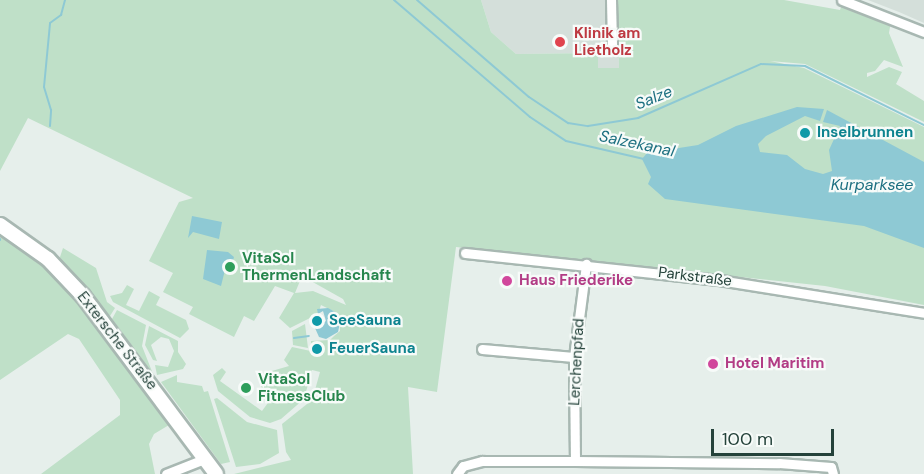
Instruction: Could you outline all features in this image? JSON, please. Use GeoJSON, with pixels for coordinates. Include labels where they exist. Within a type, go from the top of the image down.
{"type":"FeatureCollection","features":[{"type":"Feature","properties":{"kind":"main road","name":"Extersche Straße"},"geometry":{"type":"LineString","coordinates":[[0,225],[48,259],[83,296],[216,474]]}},
{"type":"Feature","properties":{"kind":"street"},"geometry":{"type":"LineString","coordinates":[[611,0],[612,45]]}},
{"type":"Feature","properties":{"kind":"street"},"geometry":{"type":"LineString","coordinates":[[842,0],[924,32]]}},
{"type":"Feature","properties":{"kind":"street","name":"Parkstraße"},"geometry":{"type":"LineString","coordinates":[[465,253],[586,264],[811,293],[924,313]]}},
{"type":"Feature","properties":{"kind":"street","name":"Lerchenpfad"},"geometry":{"type":"LineString","coordinates":[[575,461],[574,357],[586,264]]}},
{"type":"Feature","properties":{"kind":"street"},"geometry":{"type":"LineString","coordinates":[[482,349],[574,357]]}},
{"type":"Feature","properties":{"kind":"street"},"geometry":{"type":"LineString","coordinates":[[166,474],[204,459]]}},
{"type":"Feature","properties":{"kind":"street"},"geometry":{"type":"LineString","coordinates":[[457,474],[463,466],[482,461],[779,463],[832,471]]}},
{"type":"Feature","properties":{"kind":"shaded area","name":"Klinik am Lietholz"},"geometry":{"type":"Polygon","coordinates":[[[481,0],[617,0],[619,68],[598,68],[598,53],[516,54],[491,32],[481,0]]]}},
{"type":"Feature","properties":{"kind":"shaded area"},"geometry":{"type":"Polygon","coordinates":[[[868,0],[924,0],[924,23],[899,12],[868,0]]]}},
{"type":"Feature","properties":{"kind":"green space"},"geometry":{"type":"Polygon","coordinates":[[[0,0],[481,0],[491,32],[516,54],[598,53],[598,68],[619,68],[617,0],[784,0],[840,10],[842,4],[891,21],[889,33],[903,67],[884,60],[875,71],[867,73],[867,77],[889,67],[902,72],[896,84],[924,101],[924,122],[805,64],[770,61],[804,68],[924,127],[924,305],[825,286],[456,247],[437,392],[408,387],[413,474],[234,474],[291,460],[286,452],[282,424],[327,388],[315,390],[320,372],[312,370],[304,399],[281,419],[270,423],[250,417],[218,391],[213,375],[222,368],[226,372],[220,381],[262,411],[273,396],[261,387],[265,373],[289,366],[284,360],[292,347],[320,353],[321,347],[311,345],[311,341],[330,340],[340,331],[339,314],[321,305],[318,314],[290,328],[279,318],[294,293],[275,286],[254,321],[244,316],[234,337],[189,314],[193,307],[163,292],[173,273],[149,261],[179,202],[193,198],[28,118],[0,171],[0,0]],[[302,276],[295,293],[313,291],[346,305],[343,299],[302,276]]]}},
{"type":"Feature","properties":{"kind":"green space"},"geometry":{"type":"Polygon","coordinates":[[[0,230],[48,267],[126,357],[167,415],[169,425],[154,434],[149,444],[155,474],[41,474],[120,415],[120,400],[79,339],[68,334],[0,380],[0,230]]]}},
{"type":"Feature","properties":{"kind":"green space"},"geometry":{"type":"Polygon","coordinates":[[[63,248],[96,268],[107,302],[115,308],[110,316],[59,260],[63,248]]]}},
{"type":"Feature","properties":{"kind":"green space"},"geometry":{"type":"Polygon","coordinates":[[[127,285],[134,289],[126,305],[139,311],[149,291],[160,297],[156,305],[186,320],[189,329],[180,338],[113,302],[110,296],[122,293],[127,285]]]}},
{"type":"Feature","properties":{"kind":"green space"},"geometry":{"type":"Polygon","coordinates":[[[117,310],[146,325],[142,346],[153,374],[112,319],[117,310]]]}},
{"type":"Feature","properties":{"kind":"green space"},"geometry":{"type":"Polygon","coordinates":[[[305,324],[308,348],[293,345],[292,331],[305,324]]]}},
{"type":"Feature","properties":{"kind":"green space"},"geometry":{"type":"Polygon","coordinates":[[[149,326],[178,341],[178,352],[186,364],[183,369],[157,375],[155,365],[168,367],[174,351],[169,339],[161,337],[151,345],[157,361],[153,360],[145,345],[149,326]]]}},
{"type":"Feature","properties":{"kind":"green space"},"geometry":{"type":"Polygon","coordinates":[[[177,375],[177,382],[202,386],[204,392],[208,391],[230,462],[221,464],[161,382],[177,375]]]}},
{"type":"Feature","properties":{"kind":"green space"},"geometry":{"type":"Polygon","coordinates":[[[217,398],[247,422],[277,430],[279,453],[260,464],[236,467],[214,399],[217,398]]]}},
{"type":"Feature","properties":{"kind":"water","name":"Kurparksee"},"geometry":{"type":"Polygon","coordinates":[[[797,107],[824,109],[820,121],[805,116],[766,136],[758,144],[760,152],[787,155],[805,169],[823,174],[832,171],[829,150],[840,126],[823,122],[827,110],[924,162],[924,248],[864,226],[665,199],[648,184],[651,177],[642,159],[647,153],[698,145],[736,126],[797,107]]]}},
{"type":"Feature","properties":{"kind":"water"},"geometry":{"type":"Polygon","coordinates":[[[192,216],[222,222],[219,239],[193,232],[188,238],[192,216]]]}},
{"type":"Feature","properties":{"kind":"water"},"geometry":{"type":"Polygon","coordinates":[[[207,250],[228,252],[234,257],[232,264],[226,266],[221,286],[203,279],[207,250]]]}},
{"type":"Feature","properties":{"kind":"water"},"geometry":{"type":"Polygon","coordinates":[[[328,308],[337,313],[340,323],[338,332],[326,339],[319,337],[315,328],[326,321],[323,311],[318,314],[317,309],[328,308]]]}},
{"type":"Feature","properties":{"kind":"waterway"},"geometry":{"type":"LineString","coordinates":[[50,126],[51,110],[44,87],[50,23],[61,15],[65,0]]}},
{"type":"Feature","properties":{"kind":"waterway","name":"Salzekanal"},"geometry":{"type":"LineString","coordinates":[[394,0],[530,117],[566,141],[644,159]]}},
{"type":"Feature","properties":{"kind":"waterway","name":"Salze"},"geometry":{"type":"LineString","coordinates":[[417,0],[529,97],[568,123],[588,126],[638,118],[761,64],[805,66],[924,125]]}},
{"type":"Feature","properties":{"kind":"waterway"},"geometry":{"type":"LineString","coordinates":[[294,338],[309,336]]}},
{"type":"Feature","properties":{"kind":"place","name":"Klinik am Lietholz"},"geometry":{"type":"Point","coordinates":[560,42]}},
{"type":"Feature","properties":{"kind":"place","name":"Inselbrunnen"},"geometry":{"type":"Point","coordinates":[805,133]}},
{"type":"Feature","properties":{"kind":"place","name":"VitaSol ThermenLandschaft"},"geometry":{"type":"Point","coordinates":[230,267]}},
{"type":"Feature","properties":{"kind":"place","name":"Haus Friederike"},"geometry":{"type":"Point","coordinates":[507,281]}},
{"type":"Feature","properties":{"kind":"place","name":"SeeSauna"},"geometry":{"type":"Point","coordinates":[317,321]}},
{"type":"Feature","properties":{"kind":"place","name":"FeuerSauna"},"geometry":{"type":"Point","coordinates":[317,349]}},
{"type":"Feature","properties":{"kind":"place","name":"Hotel Maritim"},"geometry":{"type":"Point","coordinates":[713,364]}},
{"type":"Feature","properties":{"kind":"place","name":"VitaSol FitnessClub"},"geometry":{"type":"Point","coordinates":[246,388]}}]}
